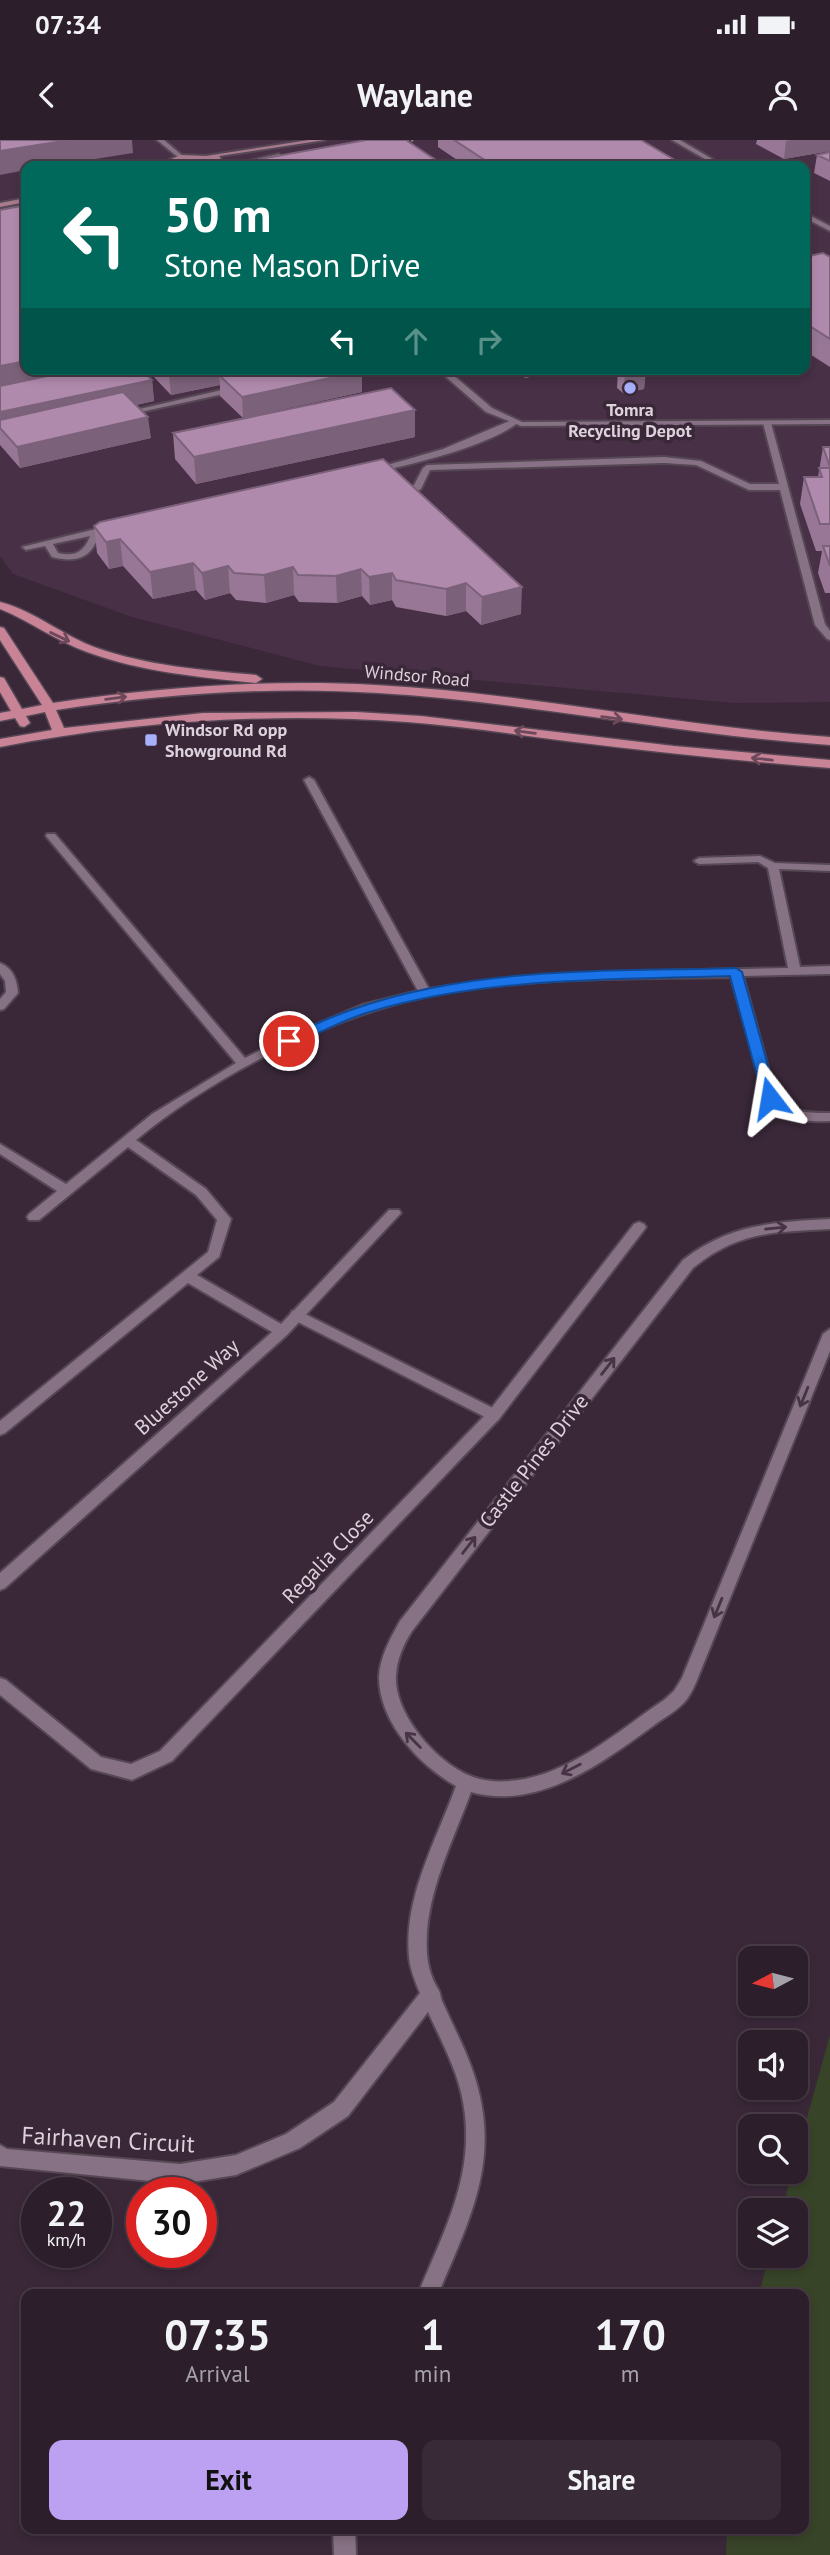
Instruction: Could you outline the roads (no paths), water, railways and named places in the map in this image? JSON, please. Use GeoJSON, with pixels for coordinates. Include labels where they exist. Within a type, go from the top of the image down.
{"type":"FeatureCollection","features":[{"type":"Feature","properties":{"kind":"main road"},"geometry":{"type":"LineString","coordinates":[[172,161],[181,157],[209,156],[322,140]]}},
{"type":"Feature","properties":{"kind":"main road"},"geometry":{"type":"LineString","coordinates":[[256,161],[332,146]]}},
{"type":"Feature","properties":{"kind":"main road"},"geometry":{"type":"LineString","coordinates":[[209,156],[223,161]]}},
{"type":"Feature","properties":{"kind":"main road"},"geometry":{"type":"LineString","coordinates":[[0,205],[21,201]]}},
{"type":"Feature","properties":{"kind":"main road"},"geometry":{"type":"LineString","coordinates":[[0,605],[16,611],[61,638],[135,662],[174,670],[322,687]]}},
{"type":"Feature","properties":{"kind":"main road"},"geometry":{"type":"LineString","coordinates":[[0,631],[49,707],[59,732]]}},
{"type":"Feature","properties":{"kind":"main road"},"geometry":{"type":"LineString","coordinates":[[0,681],[31,736]]}},
{"type":"Feature","properties":{"kind":"main road","name":"Windsor Road"},"geometry":{"type":"LineString","coordinates":[[0,717],[49,707],[197,691],[322,687],[430,693],[685,729],[830,741]]}},
{"type":"Feature","properties":{"kind":"main road"},"geometry":{"type":"LineString","coordinates":[[0,743],[59,732],[235,715],[341,715],[422,719],[673,750],[830,764]]}},
{"type":"Feature","properties":{"kind":"street"},"geometry":{"type":"LineString","coordinates":[[160,140],[181,157]]}},
{"type":"Feature","properties":{"kind":"street"},"geometry":{"type":"LineString","coordinates":[[675,140],[712,161]]}},
{"type":"Feature","properties":{"kind":"street"},"geometry":{"type":"LineString","coordinates":[[810,218],[830,229]]}},
{"type":"Feature","properties":{"kind":"street"},"geometry":{"type":"LineString","coordinates":[[117,380],[141,375]]}},
{"type":"Feature","properties":{"kind":"street"},"geometry":{"type":"LineString","coordinates":[[448,375],[489,410],[515,422],[555,425],[830,422]]}},
{"type":"Feature","properties":{"kind":"street"},"geometry":{"type":"LineString","coordinates":[[112,416],[250,386]]}},
{"type":"Feature","properties":{"kind":"street"},"geometry":{"type":"LineString","coordinates":[[363,472],[416,461],[478,441],[515,422]]}},
{"type":"Feature","properties":{"kind":"street"},"geometry":{"type":"LineString","coordinates":[[767,423],[820,625],[830,637]]}},
{"type":"Feature","properties":{"kind":"street"},"geometry":{"type":"LineString","coordinates":[[397,498],[418,487],[428,468],[664,460],[698,463],[749,487],[784,486]]}},
{"type":"Feature","properties":{"kind":"street"},"geometry":{"type":"LineString","coordinates":[[26,547],[121,526]]}},
{"type":"Feature","properties":{"kind":"street"},"geometry":{"type":"LineString","coordinates":[[47,542],[55,555],[70,558],[84,554],[91,548],[95,532]]}},
{"type":"Feature","properties":{"kind":"street"},"geometry":{"type":"LineString","coordinates":[[309,780],[425,993]]}},
{"type":"Feature","properties":{"kind":"street"},"geometry":{"type":"LineString","coordinates":[[51,836],[243,1065]]}},
{"type":"Feature","properties":{"kind":"street"},"geometry":{"type":"LineString","coordinates":[[699,861],[760,859],[773,866],[830,868]]}},
{"type":"Feature","properties":{"kind":"street"},"geometry":{"type":"LineString","coordinates":[[773,866],[795,971]]}},
{"type":"Feature","properties":{"kind":"street"},"geometry":{"type":"LineString","coordinates":[[0,967],[11,980],[12,993],[0,1006]]}},
{"type":"Feature","properties":{"kind":"street"},"geometry":{"type":"LineString","coordinates":[[34,1217],[156,1117],[289,1041],[366,1008],[425,993],[491,983],[553,978],[830,970]]}},
{"type":"Feature","properties":{"kind":"street"},"geometry":{"type":"LineString","coordinates":[[736,972],[770,1098],[789,1114],[808,1118],[830,1117]]}},
{"type":"Feature","properties":{"kind":"street"},"geometry":{"type":"LineString","coordinates":[[0,1429],[214,1254],[223,1219],[201,1192],[127,1140]]}},
{"type":"Feature","properties":{"kind":"street"},"geometry":{"type":"LineString","coordinates":[[0,1149],[67,1191]]}},
{"type":"Feature","properties":{"kind":"street","name":"Bluestone Way"},"geometry":{"type":"LineString","coordinates":[[0,1583],[282,1331],[394,1213]]}},
{"type":"Feature","properties":{"kind":"street","name":"Castle Pines Drive"},"geometry":{"type":"LineString","coordinates":[[830,1224],[780,1227],[734,1235],[716,1242],[688,1264],[394,1644],[388,1665],[388,1688],[398,1720],[404,1731],[438,1765],[465,1784],[506,1789],[540,1782],[573,1769],[682,1695],[830,1334]]}},
{"type":"Feature","properties":{"kind":"street","name":"Regalia Close"},"geometry":{"type":"LineString","coordinates":[[0,1685],[97,1764],[132,1772],[166,1756],[494,1415],[639,1227]]}},
{"type":"Feature","properties":{"kind":"street"},"geometry":{"type":"LineString","coordinates":[[187,1276],[282,1331]]}},
{"type":"Feature","properties":{"kind":"street"},"geometry":{"type":"LineString","coordinates":[[297,1315],[494,1415]]}},
{"type":"Feature","properties":{"kind":"street"},"geometry":{"type":"LineString","coordinates":[[430,2289],[476,2169],[478,2130],[468,2080],[418,1959],[419,1918],[465,1784]]}},
{"type":"Feature","properties":{"kind":"street","name":"Fairhaven Circuit"},"geometry":{"type":"LineString","coordinates":[[1,2162],[180,2174],[236,2165],[293,2141],[341,2109],[431,1993]]}},
{"type":"Feature","properties":{"kind":"street"},"geometry":{"type":"LineString","coordinates":[[344,2534],[345,2555]]}},
{"type":"Feature","properties":{"kind":"place","name":"Tomra Recycling Depot"},"geometry":{"type":"Point","coordinates":[630,388]}},
{"type":"Feature","properties":{"kind":"place","name":"Windsor Rd opp Showground Rd"},"geometry":{"type":"Point","coordinates":[151,740]}}]}
